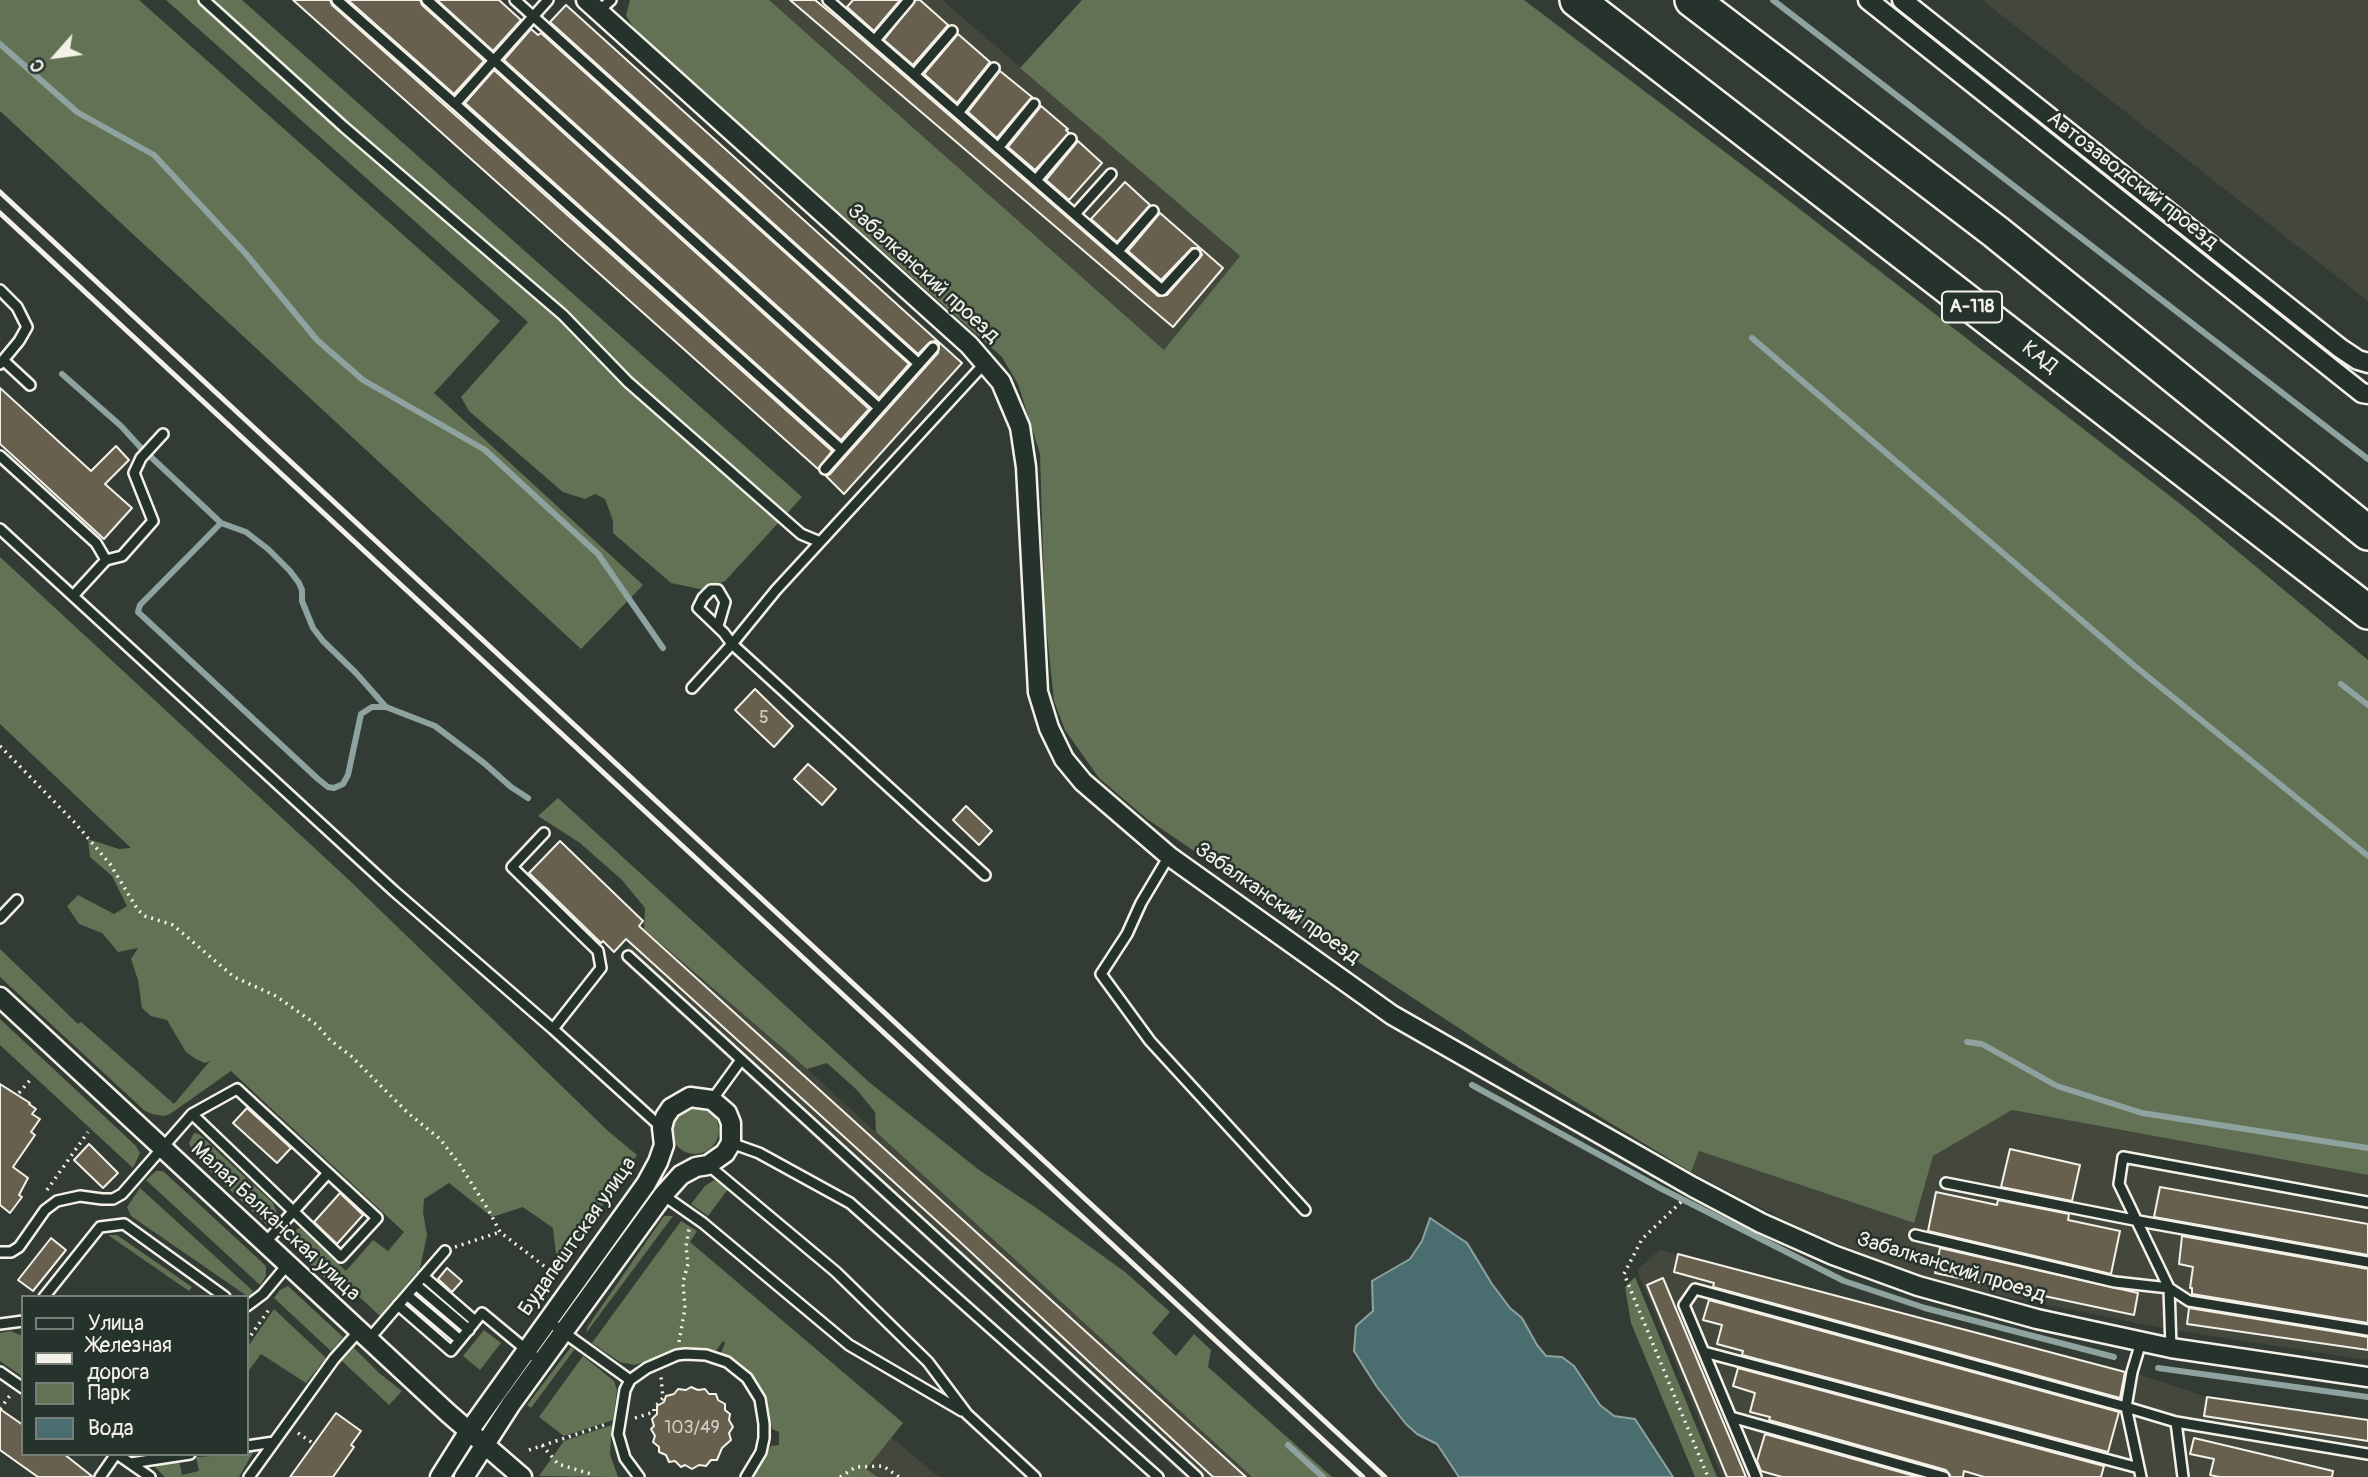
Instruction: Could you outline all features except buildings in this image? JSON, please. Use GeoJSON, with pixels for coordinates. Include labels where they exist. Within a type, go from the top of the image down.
{"type":"FeatureCollection","features":[{"type":"Feature","properties":{"kind":"highway","name":"КАД"},"geometry":{"type":"LineString","coordinates":[[1577,0],[2368,612]]}},
{"type":"Feature","properties":{"kind":"highway"},"geometry":{"type":"LineString","coordinates":[[1692,0],[1996,232],[2368,533]]}},
{"type":"Feature","properties":{"kind":"street","name":"Автозаводский проезд"},"geometry":{"type":"LineString","coordinates":[[1868,0],[2362,393],[2368,394]]}},
{"type":"Feature","properties":{"kind":"street","name":"Автозаводский проезд"},"geometry":{"type":"LineString","coordinates":[[1902,0],[2340,348],[2368,363]]}},
{"type":"Feature","properties":{"kind":"street","name":"Забалканский проезд"},"geometry":{"type":"LineString","coordinates":[[598,4],[986,362],[1001,382],[1020,427],[1026,467],[1038,692],[1049,728],[1064,759],[1083,782],[1169,856],[1392,1015],[1693,1187],[1761,1223],[1833,1255],[1918,1286],[2037,1319],[2171,1348],[2368,1377]]}},
{"type":"Feature","properties":{"kind":"street","name":"Малая Балканская улица"},"geometry":{"type":"LineString","coordinates":[[0,997],[364,1335],[522,1477]]}},
{"type":"Feature","properties":{"kind":"street","name":"Будапештская улица"},"geometry":{"type":"LineString","coordinates":[[440,1477],[469,1431],[646,1184],[664,1145],[662,1128],[671,1108],[690,1097],[712,1100]]}},
{"type":"Feature","properties":{"kind":"street"},"geometry":{"type":"LineString","coordinates":[[712,1100],[727,1113],[733,1133],[731,1143]]}},
{"type":"Feature","properties":{"kind":"street","name":"Будапештская улица"},"geometry":{"type":"LineString","coordinates":[[464,1477],[541,1362],[663,1195],[681,1175],[696,1167],[708,1166],[718,1161],[731,1143]]}},
{"type":"Feature","properties":{"kind":"lane"},"geometry":{"type":"LineString","coordinates":[[204,0],[344,127],[563,314],[628,382],[801,534],[820,542]]}},
{"type":"Feature","properties":{"kind":"lane"},"geometry":{"type":"LineString","coordinates":[[337,0],[842,450]]}},
{"type":"Feature","properties":{"kind":"lane"},"geometry":{"type":"LineString","coordinates":[[427,0],[879,408]]}},
{"type":"Feature","properties":{"kind":"lane"},"geometry":{"type":"LineString","coordinates":[[515,0],[919,364]]}},
{"type":"Feature","properties":{"kind":"lane"},"geometry":{"type":"LineString","coordinates":[[455,104],[548,0]]}},
{"type":"Feature","properties":{"kind":"lane"},"geometry":{"type":"LineString","coordinates":[[875,40],[909,0]]}},
{"type":"Feature","properties":{"kind":"lane"},"geometry":{"type":"LineString","coordinates":[[831,1],[1162,290],[1195,254]]}},
{"type":"Feature","properties":{"kind":"lane"},"geometry":{"type":"LineString","coordinates":[[914,75],[952,31]]}},
{"type":"Feature","properties":{"kind":"lane"},"geometry":{"type":"LineString","coordinates":[[958,113],[994,68]]}},
{"type":"Feature","properties":{"kind":"lane"},"geometry":{"type":"LineString","coordinates":[[998,148],[1034,104]]}},
{"type":"Feature","properties":{"kind":"lane"},"geometry":{"type":"LineString","coordinates":[[1036,180],[1070,139]]}},
{"type":"Feature","properties":{"kind":"lane"},"geometry":{"type":"LineString","coordinates":[[1074,214],[1111,174]]}},
{"type":"Feature","properties":{"kind":"lane"},"geometry":{"type":"LineString","coordinates":[[1118,251],[1153,212]]}},
{"type":"Feature","properties":{"kind":"lane"},"geometry":{"type":"LineString","coordinates":[[0,290],[17,307],[27,327],[2,362],[30,385]]}},
{"type":"Feature","properties":{"kind":"lane"},"geometry":{"type":"LineString","coordinates":[[825,469],[933,348]]}},
{"type":"Feature","properties":{"kind":"lane"},"geometry":{"type":"LineString","coordinates":[[691,688],[732,645],[776,590],[986,362]]}},
{"type":"Feature","properties":{"kind":"lane"},"geometry":{"type":"LineString","coordinates":[[73,596],[106,559],[122,556],[153,521],[134,473],[141,458],[163,434]]}},
{"type":"Feature","properties":{"kind":"lane"},"geometry":{"type":"LineString","coordinates":[[0,456],[96,543],[106,559]]}},
{"type":"Feature","properties":{"kind":"lane"},"geometry":{"type":"LineString","coordinates":[[0,529],[394,891],[662,1128]]}},
{"type":"Feature","properties":{"kind":"lane"},"geometry":{"type":"LineString","coordinates":[[718,626],[732,645],[985,875]]}},
{"type":"Feature","properties":{"kind":"lane"},"geometry":{"type":"LineString","coordinates":[[544,833],[512,867],[598,950],[601,968],[553,1029]]}},
{"type":"Feature","properties":{"kind":"lane"},"geometry":{"type":"LineString","coordinates":[[1169,856],[1141,903],[1127,934],[1101,974],[1150,1041],[1305,1210]]}},
{"type":"Feature","properties":{"kind":"lane"},"geometry":{"type":"LineString","coordinates":[[0,918],[17,900]]}},
{"type":"Feature","properties":{"kind":"lane"},"geometry":{"type":"LineString","coordinates":[[628,956],[1197,1477]]}},
{"type":"Feature","properties":{"kind":"lane"},"geometry":{"type":"LineString","coordinates":[[712,1100],[741,1060]]}},
{"type":"Feature","properties":{"kind":"lane"},"geometry":{"type":"LineString","coordinates":[[0,1252],[12,1252],[19,1247],[45,1210],[57,1201],[80,1196],[113,1199],[122,1194],[192,1114],[237,1089],[377,1217],[341,1257],[192,1114]]}},
{"type":"Feature","properties":{"kind":"lane"},"geometry":{"type":"LineString","coordinates":[[731,1143],[760,1153],[850,1203],[1158,1477]]}},
{"type":"Feature","properties":{"kind":"lane"},"geometry":{"type":"LineString","coordinates":[[2171,1348],[2169,1288],[2119,1184],[2123,1157],[2368,1202]]}},
{"type":"Feature","properties":{"kind":"lane"},"geometry":{"type":"LineString","coordinates":[[708,1166],[836,1272],[928,1362],[967,1414],[1035,1477]]}},
{"type":"Feature","properties":{"kind":"lane"},"geometry":{"type":"LineString","coordinates":[[265,1243],[328,1173]]}},
{"type":"Feature","properties":{"kind":"lane"},"geometry":{"type":"LineString","coordinates":[[1946,1183],[2368,1262]]}},
{"type":"Feature","properties":{"kind":"lane"},"geometry":{"type":"LineString","coordinates":[[663,1195],[696,1218],[849,1345],[967,1414]]}},
{"type":"Feature","properties":{"kind":"lane"},"geometry":{"type":"LineString","coordinates":[[46,1295],[100,1227],[124,1224],[222,1295]]}},
{"type":"Feature","properties":{"kind":"lane"},"geometry":{"type":"LineString","coordinates":[[1914,1236],[2115,1282],[2169,1288],[2189,1301],[2368,1330]]}},
{"type":"Feature","properties":{"kind":"lane"},"geometry":{"type":"LineString","coordinates":[[249,1477],[334,1359],[398,1305],[445,1251]]}},
{"type":"Feature","properties":{"kind":"lane"},"geometry":{"type":"LineString","coordinates":[[248,1305],[264,1294],[288,1264]]}},
{"type":"Feature","properties":{"kind":"lane"},"geometry":{"type":"LineString","coordinates":[[423,1276],[475,1321]]}},
{"type":"Feature","properties":{"kind":"lane"},"geometry":{"type":"LineString","coordinates":[[416,1285],[469,1330]]}},
{"type":"Feature","properties":{"kind":"lane"},"geometry":{"type":"LineString","coordinates":[[1756,1477],[1684,1305],[1695,1289],[2176,1422],[2368,1454]]}},
{"type":"Feature","properties":{"kind":"lane"},"geometry":{"type":"LineString","coordinates":[[407,1295],[460,1340]]}},
{"type":"Feature","properties":{"kind":"lane"},"geometry":{"type":"LineString","coordinates":[[398,1305],[451,1351],[482,1313],[541,1362]]}},
{"type":"Feature","properties":{"kind":"lane"},"geometry":{"type":"LineString","coordinates":[[0,1324],[21,1321]]}},
{"type":"Feature","properties":{"kind":"lane"},"geometry":{"type":"LineString","coordinates":[[548,1321],[630,1380]]}},
{"type":"Feature","properties":{"kind":"lane"},"geometry":{"type":"LineString","coordinates":[[1704,1352],[2140,1473],[2126,1407],[2141,1342]]}},
{"type":"Feature","properties":{"kind":"lane"},"geometry":{"type":"LineString","coordinates":[[639,1477],[625,1458],[618,1434],[625,1390],[630,1380],[647,1368],[677,1355],[696,1354],[718,1357],[736,1368],[753,1386],[760,1399],[764,1438],[761,1452],[746,1477]]}},
{"type":"Feature","properties":{"kind":"lane"},"geometry":{"type":"LineString","coordinates":[[0,1372],[21,1387]]}},
{"type":"Feature","properties":{"kind":"lane"},"geometry":{"type":"LineString","coordinates":[[1731,1417],[1944,1477]]}},
{"type":"Feature","properties":{"kind":"lane"},"geometry":{"type":"LineString","coordinates":[[2176,1422],[2183,1477]]}},
{"type":"Feature","properties":{"kind":"lane"},"geometry":{"type":"LineString","coordinates":[[248,1446],[274,1442]]}},
{"type":"Feature","properties":{"kind":"lane"},"geometry":{"type":"LineString","coordinates":[[100,1477],[115,1456]]}},
{"type":"Feature","properties":{"kind":"lane"},"geometry":{"type":"LineString","coordinates":[[119,1456],[150,1477]]}},
{"type":"Feature","properties":{"kind":"lane"},"geometry":{"type":"LineString","coordinates":[[131,1463],[177,1456]]}},
{"type":"Feature","properties":{"kind":"path"},"geometry":{"type":"LineString","coordinates":[[0,746],[76,824],[110,864],[138,910],[145,916],[173,925],[234,977],[276,996],[317,1025],[408,1113],[440,1139],[460,1165],[500,1232],[558,1277]]}},
{"type":"Feature","properties":{"kind":"path"},"geometry":{"type":"LineString","coordinates":[[19,1093],[31,1079]]}},
{"type":"Feature","properties":{"kind":"path"},"geometry":{"type":"LineString","coordinates":[[1679,1204],[1642,1239],[1624,1274],[1708,1477]]}},
{"type":"Feature","properties":{"kind":"path"},"geometry":{"type":"LineString","coordinates":[[677,1355],[685,1308],[683,1282],[688,1264],[688,1231],[696,1218]]}},
{"type":"Feature","properties":{"kind":"path"},"geometry":{"type":"LineString","coordinates":[[445,1251],[500,1232]]}},
{"type":"Feature","properties":{"kind":"path"},"geometry":{"type":"LineString","coordinates":[[248,1339],[274,1303]]}},
{"type":"Feature","properties":{"kind":"path"},"geometry":{"type":"LineString","coordinates":[[529,1450],[653,1412],[663,1398],[663,1381],[659,1371]]}},
{"type":"Feature","properties":{"kind":"path"},"geometry":{"type":"LineString","coordinates":[[287,1424],[314,1444]]}},
{"type":"Feature","properties":{"kind":"path"},"geometry":{"type":"LineString","coordinates":[[542,1446],[558,1464],[592,1474],[593,1477]]}},
{"type":"Feature","properties":{"kind":"path"},"geometry":{"type":"LineString","coordinates":[[840,1477],[856,1467],[883,1466],[899,1477]]}},
{"type":"Feature","properties":{"kind":"shaded area"},"geometry":{"type":"Polygon","coordinates":[[[769,0],[942,0],[1240,256],[1164,350],[769,0]]]}},
{"type":"Feature","properties":{"kind":"shaded area"},"geometry":{"type":"Polygon","coordinates":[[[1982,0],[2368,0],[2368,301],[1982,0]]]}},
{"type":"Feature","properties":{"kind":"shaded area"},"geometry":{"type":"Polygon","coordinates":[[[644,929],[807,1069],[1252,1477],[1184,1477],[618,958],[644,929]]]}},
{"type":"Feature","properties":{"kind":"shaded area"},"geometry":{"type":"Polygon","coordinates":[[[2012,1110],[2368,1175],[2368,1360],[2172,1330],[1928,1281],[1801,1228],[1691,1172],[1699,1151],[1913,1223],[1933,1156],[2012,1110]]]}},
{"type":"Feature","properties":{"kind":"shaded area"},"geometry":{"type":"Polygon","coordinates":[[[1660,1250],[2132,1372],[2207,1397],[2368,1420],[2368,1477],[1722,1477],[1637,1270],[1660,1250]]]}},
{"type":"Feature","properties":{"kind":"shaded area"},"geometry":{"type":"Polygon","coordinates":[[[836,1391],[939,1477],[777,1477],[836,1391]]]}},
{"type":"Feature","properties":{"kind":"green space"},"geometry":{"type":"Polygon","coordinates":[[[0,0],[139,0],[500,321],[434,393],[643,585],[581,649],[0,111],[0,0]]]}},
{"type":"Feature","properties":{"kind":"green space"},"geometry":{"type":"Polygon","coordinates":[[[166,0],[242,0],[802,497],[725,581],[705,590],[671,583],[613,533],[613,521],[605,499],[595,494],[585,499],[563,492],[469,411],[461,397],[528,322],[166,0]]]}},
{"type":"Feature","properties":{"kind":"green space"},"geometry":{"type":"Polygon","coordinates":[[[630,0],[769,0],[1164,350],[1240,256],[1020,68],[1082,0],[1524,0],[1766,183],[2188,510],[2368,660],[2368,1175],[2012,1110],[1933,1156],[1914,1223],[1699,1151],[1691,1172],[1518,1067],[1334,946],[1147,819],[1099,778],[1065,730],[1054,701],[1045,615],[1040,454],[1018,384],[1002,357],[638,34],[626,16],[630,0]]]}},
{"type":"Feature","properties":{"kind":"green space"},"geometry":{"type":"Polygon","coordinates":[[[0,557],[349,880],[608,1131],[637,1155],[565,1260],[557,1263],[553,1228],[523,1207],[492,1217],[449,1183],[424,1199],[423,1213],[427,1235],[420,1268],[380,1316],[339,1278],[332,1285],[303,1257],[294,1243],[293,1231],[300,1228],[346,1271],[373,1240],[388,1251],[404,1232],[231,1071],[170,1114],[152,1114],[145,1111],[0,977],[0,949],[78,1024],[81,1022],[174,1104],[210,1061],[205,1063],[186,1052],[167,1020],[151,1016],[142,1008],[138,980],[131,959],[138,948],[118,952],[102,933],[79,924],[67,906],[78,895],[114,914],[127,906],[112,876],[90,857],[88,839],[119,849],[131,848],[0,724],[0,557]]]}},
{"type":"Feature","properties":{"kind":"green space"},"geometry":{"type":"Polygon","coordinates":[[[558,798],[869,1082],[979,1170],[1125,1272],[1170,1312],[1152,1333],[1176,1356],[1194,1334],[1211,1350],[1208,1367],[1332,1477],[1252,1477],[876,1132],[875,1112],[857,1090],[827,1063],[807,1069],[644,929],[645,908],[622,880],[580,843],[538,816],[558,798]]]}},
{"type":"Feature","properties":{"kind":"green space"},"geometry":{"type":"Polygon","coordinates":[[[0,1019],[136,1146],[140,1153],[133,1168],[0,1045],[0,1019]]]}},
{"type":"Feature","properties":{"kind":"green space"},"geometry":{"type":"Polygon","coordinates":[[[695,1106],[712,1113],[719,1130],[712,1147],[695,1154],[678,1147],[671,1130],[678,1113],[695,1106]]]}},
{"type":"Feature","properties":{"kind":"green space"},"geometry":{"type":"Polygon","coordinates":[[[194,1133],[199,1134],[273,1203],[277,1213],[274,1223],[267,1225],[194,1156],[189,1143],[194,1133]]]}},
{"type":"Feature","properties":{"kind":"green space"},"geometry":{"type":"Polygon","coordinates":[[[156,1171],[163,1171],[266,1266],[266,1276],[260,1285],[146,1180],[156,1171]]]}},
{"type":"Feature","properties":{"kind":"green space"},"geometry":{"type":"Polygon","coordinates":[[[714,1180],[728,1189],[708,1216],[691,1204],[705,1186],[714,1180]]]}},
{"type":"Feature","properties":{"kind":"green space"},"geometry":{"type":"Polygon","coordinates":[[[140,1188],[253,1291],[251,1294],[246,1295],[131,1216],[127,1207],[140,1188]]]}},
{"type":"Feature","properties":{"kind":"green space"},"geometry":{"type":"Polygon","coordinates":[[[664,1216],[673,1216],[586,1333],[588,1326],[664,1216]]]}},
{"type":"Feature","properties":{"kind":"green space"},"geometry":{"type":"Polygon","coordinates":[[[681,1221],[697,1231],[690,1242],[903,1423],[866,1469],[877,1477],[754,1477],[771,1446],[779,1445],[779,1432],[772,1429],[765,1394],[757,1382],[747,1371],[721,1353],[725,1343],[723,1341],[716,1351],[678,1349],[635,1365],[620,1362],[592,1343],[681,1221]]]}},
{"type":"Feature","properties":{"kind":"green space"},"geometry":{"type":"Polygon","coordinates":[[[108,1235],[117,1235],[192,1287],[189,1291],[108,1235]]]}},
{"type":"Feature","properties":{"kind":"green space"},"geometry":{"type":"Polygon","coordinates":[[[1635,1277],[1717,1477],[1695,1477],[1631,1323],[1625,1287],[1635,1277]]]}},
{"type":"Feature","properties":{"kind":"green space"},"geometry":{"type":"Polygon","coordinates":[[[288,1286],[343,1337],[331,1351],[274,1298],[280,1290],[288,1286]]]}},
{"type":"Feature","properties":{"kind":"green space"},"geometry":{"type":"Polygon","coordinates":[[[274,1309],[326,1358],[306,1383],[261,1354],[248,1372],[248,1347],[274,1309]]]}},
{"type":"Feature","properties":{"kind":"green space"},"geometry":{"type":"Polygon","coordinates":[[[484,1330],[501,1343],[480,1370],[463,1356],[484,1330]]]}},
{"type":"Feature","properties":{"kind":"green space"},"geometry":{"type":"Polygon","coordinates":[[[10,1331],[21,1335],[21,1376],[0,1361],[0,1333],[10,1331]]]}},
{"type":"Feature","properties":{"kind":"green space"},"geometry":{"type":"Polygon","coordinates":[[[571,1347],[574,1350],[531,1408],[527,1405],[571,1347]]]}},
{"type":"Feature","properties":{"kind":"green space"},"geometry":{"type":"Polygon","coordinates":[[[354,1348],[402,1391],[389,1405],[342,1361],[354,1348]]]}},
{"type":"Feature","properties":{"kind":"green space"},"geometry":{"type":"Polygon","coordinates":[[[583,1356],[614,1381],[617,1390],[613,1420],[564,1436],[539,1417],[583,1356]]]}},
{"type":"Feature","properties":{"kind":"green space"},"geometry":{"type":"Polygon","coordinates":[[[612,1425],[610,1454],[618,1477],[539,1476],[564,1441],[612,1425]]]}},
{"type":"Feature","properties":{"kind":"green space"},"geometry":{"type":"Polygon","coordinates":[[[255,1449],[239,1477],[165,1477],[154,1466],[155,1463],[179,1460],[182,1475],[199,1471],[196,1457],[248,1456],[248,1451],[255,1449]]]}},
{"type":"Feature","properties":{"kind":"water"},"geometry":{"type":"Polygon","coordinates":[[[1430,1218],[1467,1243],[1492,1284],[1510,1308],[1522,1318],[1546,1356],[1562,1357],[1574,1366],[1600,1405],[1614,1416],[1635,1419],[1673,1477],[1459,1477],[1437,1444],[1417,1434],[1406,1424],[1377,1387],[1354,1351],[1356,1326],[1373,1311],[1372,1281],[1410,1259],[1422,1241],[1430,1218]]]}},
{"type":"Feature","properties":{"kind":"waterway"},"geometry":{"type":"LineString","coordinates":[[1773,0],[2368,459]]}},
{"type":"Feature","properties":{"kind":"waterway"},"geometry":{"type":"LineString","coordinates":[[0,44],[77,112],[154,155],[246,254],[317,340],[363,380],[485,450],[598,554],[663,648]]}},
{"type":"Feature","properties":{"kind":"waterway"},"geometry":{"type":"LineString","coordinates":[[1752,338],[2136,667],[2368,856]]}},
{"type":"Feature","properties":{"kind":"waterway"},"geometry":{"type":"LineString","coordinates":[[62,374],[121,426],[141,448]]}},
{"type":"Feature","properties":{"kind":"waterway"},"geometry":{"type":"LineString","coordinates":[[151,457],[221,523],[246,532],[290,571],[302,590],[302,601],[313,628],[386,707]]}},
{"type":"Feature","properties":{"kind":"waterway"},"geometry":{"type":"LineString","coordinates":[[221,523],[140,605],[138,612],[318,779],[328,787],[334,788],[343,784],[348,775],[361,714],[372,707],[386,707],[435,726],[528,798]]}},
{"type":"Feature","properties":{"kind":"waterway"},"geometry":{"type":"LineString","coordinates":[[2341,684],[2368,705]]}},
{"type":"Feature","properties":{"kind":"waterway"},"geometry":{"type":"LineString","coordinates":[[1967,1042],[1982,1044],[2057,1086],[2142,1113],[2368,1148]]}},
{"type":"Feature","properties":{"kind":"waterway"},"geometry":{"type":"LineString","coordinates":[[1472,1085],[1660,1188],[1844,1281],[1925,1308],[2114,1357]]}},
{"type":"Feature","properties":{"kind":"waterway"},"geometry":{"type":"LineString","coordinates":[[2158,1368],[2368,1397]]}},
{"type":"Feature","properties":{"kind":"waterway"},"geometry":{"type":"LineString","coordinates":[[1288,1445],[1323,1477]]}},
{"type":"Feature","properties":{"kind":"railway"},"geometry":{"type":"LineString","coordinates":[[0,192],[1385,1477]]}},
{"type":"Feature","properties":{"kind":"railway"},"geometry":{"type":"LineString","coordinates":[[0,213],[1363,1477]]}}]}
